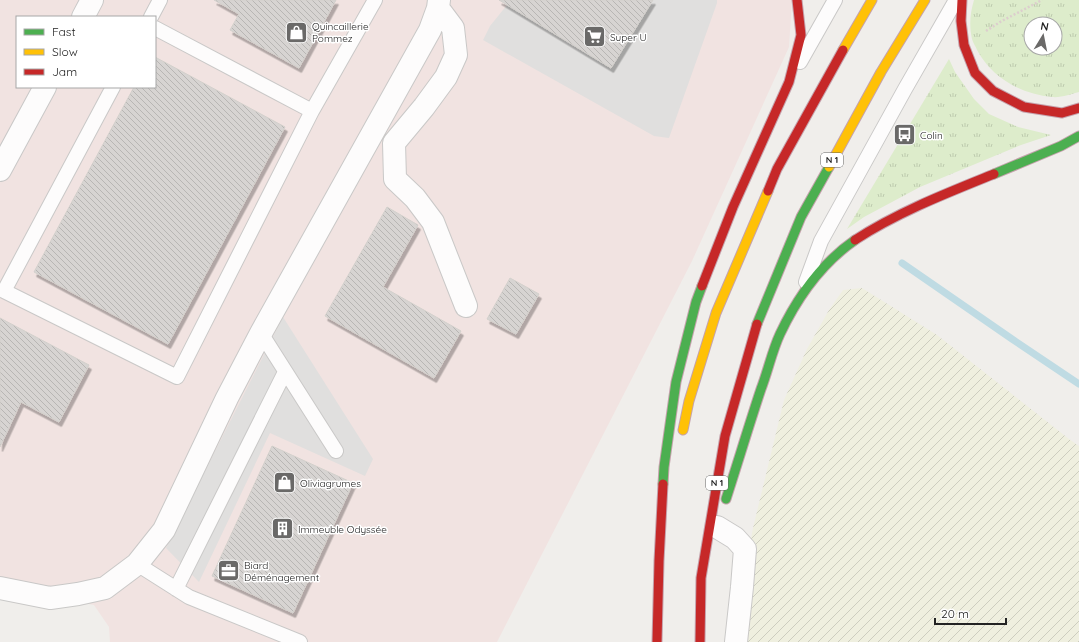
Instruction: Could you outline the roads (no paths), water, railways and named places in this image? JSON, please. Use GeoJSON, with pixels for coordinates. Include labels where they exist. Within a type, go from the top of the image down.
{"type":"FeatureCollection","features":[{"type":"Feature","properties":{"kind":"highway"},"geometry":{"type":"LineString","coordinates":[[657,642],[659,561],[664,467],[676,382],[696,302],[733,207],[790,82],[801,35],[797,0]]}},
{"type":"Feature","properties":{"kind":"highway"},"geometry":{"type":"LineString","coordinates":[[682,439],[689,401],[716,313],[777,168],[844,47],[872,0]]}},
{"type":"Feature","properties":{"kind":"highway","name":"N 1"},"geometry":{"type":"LineString","coordinates":[[700,642],[701,578],[726,436],[755,328],[800,217],[874,85],[925,0]]}},
{"type":"Feature","properties":{"kind":"highway"},"geometry":{"type":"LineString","coordinates":[[962,0],[961,21],[964,46],[975,73],[993,91],[1024,107],[1062,113],[1079,108]]}},
{"type":"Feature","properties":{"kind":"highway"},"geometry":{"type":"LineString","coordinates":[[724,505],[752,416],[780,335],[800,297],[820,272],[842,249],[872,229],[931,200],[1061,146],[1079,136]]}},
{"type":"Feature","properties":{"kind":"highway"},"geometry":{"type":"LineString","coordinates":[[659,561],[672,492]]}},
{"type":"Feature","properties":{"kind":"highway"},"geometry":{"type":"LineString","coordinates":[[701,578],[718,524]]}},
{"type":"Feature","properties":{"kind":"street"},"geometry":{"type":"LineString","coordinates":[[84,16],[92,0]]}},
{"type":"Feature","properties":{"kind":"street"},"geometry":{"type":"LineString","coordinates":[[439,4],[453,28],[456,55],[446,77],[424,107],[394,143],[395,179],[415,198],[433,222],[466,306]]}},
{"type":"Feature","properties":{"kind":"street"},"geometry":{"type":"LineString","coordinates":[[0,588],[50,598],[105,588],[137,564],[164,530],[226,398],[261,332],[430,30],[439,4]]}},
{"type":"Feature","properties":{"kind":"street"},"geometry":{"type":"LineString","coordinates":[[0,170],[44,88]]}},
{"type":"Feature","properties":{"kind":"street"},"geometry":{"type":"LineString","coordinates":[[718,524],[735,538],[745,549],[736,642]]}},
{"type":"Feature","properties":{"kind":"lane"},"geometry":{"type":"LineString","coordinates":[[151,16],[160,0]]}},
{"type":"Feature","properties":{"kind":"lane"},"geometry":{"type":"LineString","coordinates":[[112,88],[4,291],[177,377],[312,111],[376,0]]}},
{"type":"Feature","properties":{"kind":"lane"},"geometry":{"type":"LineString","coordinates":[[790,82],[835,0]]}},
{"type":"Feature","properties":{"kind":"lane"},"geometry":{"type":"LineString","coordinates":[[800,297],[821,241],[956,0]]}},
{"type":"Feature","properties":{"kind":"lane"},"geometry":{"type":"LineString","coordinates":[[156,29],[312,111]]}},
{"type":"Feature","properties":{"kind":"lane"},"geometry":{"type":"LineString","coordinates":[[261,332],[336,451]]}},
{"type":"Feature","properties":{"kind":"lane"},"geometry":{"type":"LineString","coordinates":[[176,589],[285,372]]}},
{"type":"Feature","properties":{"kind":"lane"},"geometry":{"type":"LineString","coordinates":[[137,564],[189,597],[300,642]]}},
{"type":"Feature","properties":{"kind":"waterway"},"geometry":{"type":"LineString","coordinates":[[902,263],[1079,384]]}},
{"type":"Feature","properties":{"kind":"place","name":"Quincaillerie Pommez"},"geometry":{"type":"Point","coordinates":[296,32]}},
{"type":"Feature","properties":{"kind":"place","name":"Super U"},"geometry":{"type":"Point","coordinates":[595,37]}},
{"type":"Feature","properties":{"kind":"place","name":"Colin"},"geometry":{"type":"Point","coordinates":[905,135]}},
{"type":"Feature","properties":{"kind":"place","name":"Oliviagrumes"},"geometry":{"type":"Point","coordinates":[285,483]}},
{"type":"Feature","properties":{"kind":"place","name":"Immeuble Odyssée"},"geometry":{"type":"Point","coordinates":[282,529]}},
{"type":"Feature","properties":{"kind":"place","name":"Biard Déménagement"},"geometry":{"type":"Point","coordinates":[228,571]}}]}
